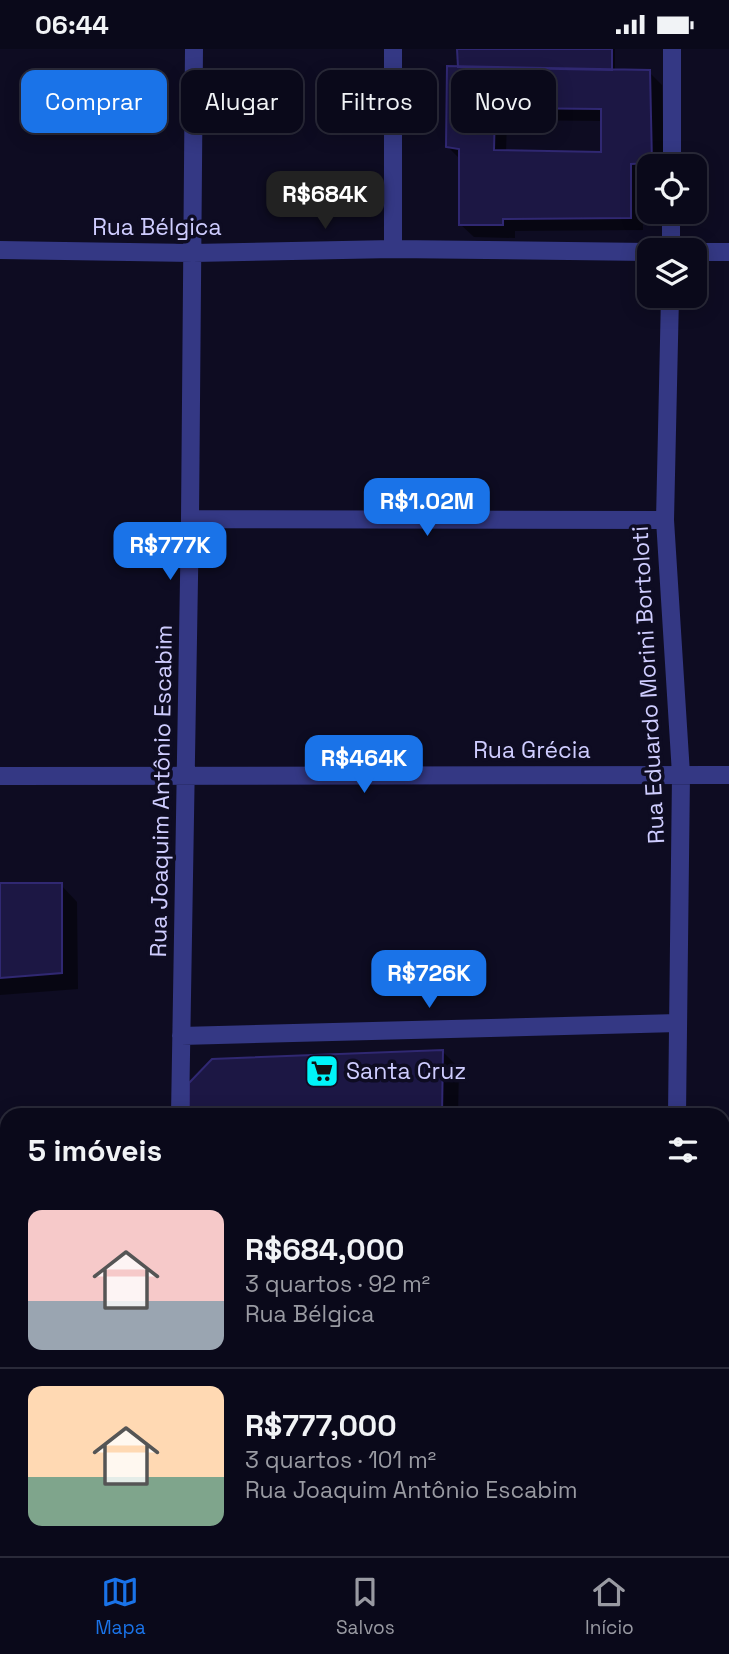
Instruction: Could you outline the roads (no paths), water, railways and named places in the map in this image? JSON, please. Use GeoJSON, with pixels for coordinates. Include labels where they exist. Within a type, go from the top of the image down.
{"type":"FeatureCollection","features":[{"type":"Feature","properties":{"kind":"street","name":"Rua Joaquim Antônio Escabim"},"geometry":{"type":"LineString","coordinates":[[180,1108],[187,777],[194,49]]}},
{"type":"Feature","properties":{"kind":"street"},"geometry":{"type":"LineString","coordinates":[[393,49],[393,249]]}},
{"type":"Feature","properties":{"kind":"street"},"geometry":{"type":"LineString","coordinates":[[671,154],[672,49]]}},
{"type":"Feature","properties":{"kind":"street","name":"Rua Bélgica"},"geometry":{"type":"LineString","coordinates":[[0,250],[193,253],[393,249],[637,252]]}},
{"type":"Feature","properties":{"kind":"street"},"geometry":{"type":"LineString","coordinates":[[707,253],[729,253]]}},
{"type":"Feature","properties":{"kind":"street","name":"Rua Eduardo Morini Bortoloti"},"geometry":{"type":"LineString","coordinates":[[670,308],[665,520],[681,774],[677,1108]]}},
{"type":"Feature","properties":{"kind":"street"},"geometry":{"type":"LineString","coordinates":[[190,519],[665,520]]}},
{"type":"Feature","properties":{"kind":"street","name":"Rua Grécia"},"geometry":{"type":"LineString","coordinates":[[0,776],[729,775]]}},
{"type":"Feature","properties":{"kind":"street"},"geometry":{"type":"LineString","coordinates":[[181,1036],[678,1023]]}},
{"type":"Feature","properties":{"kind":"place","name":"Santa Cruz"},"geometry":{"type":"Point","coordinates":[322,1071]}}]}
